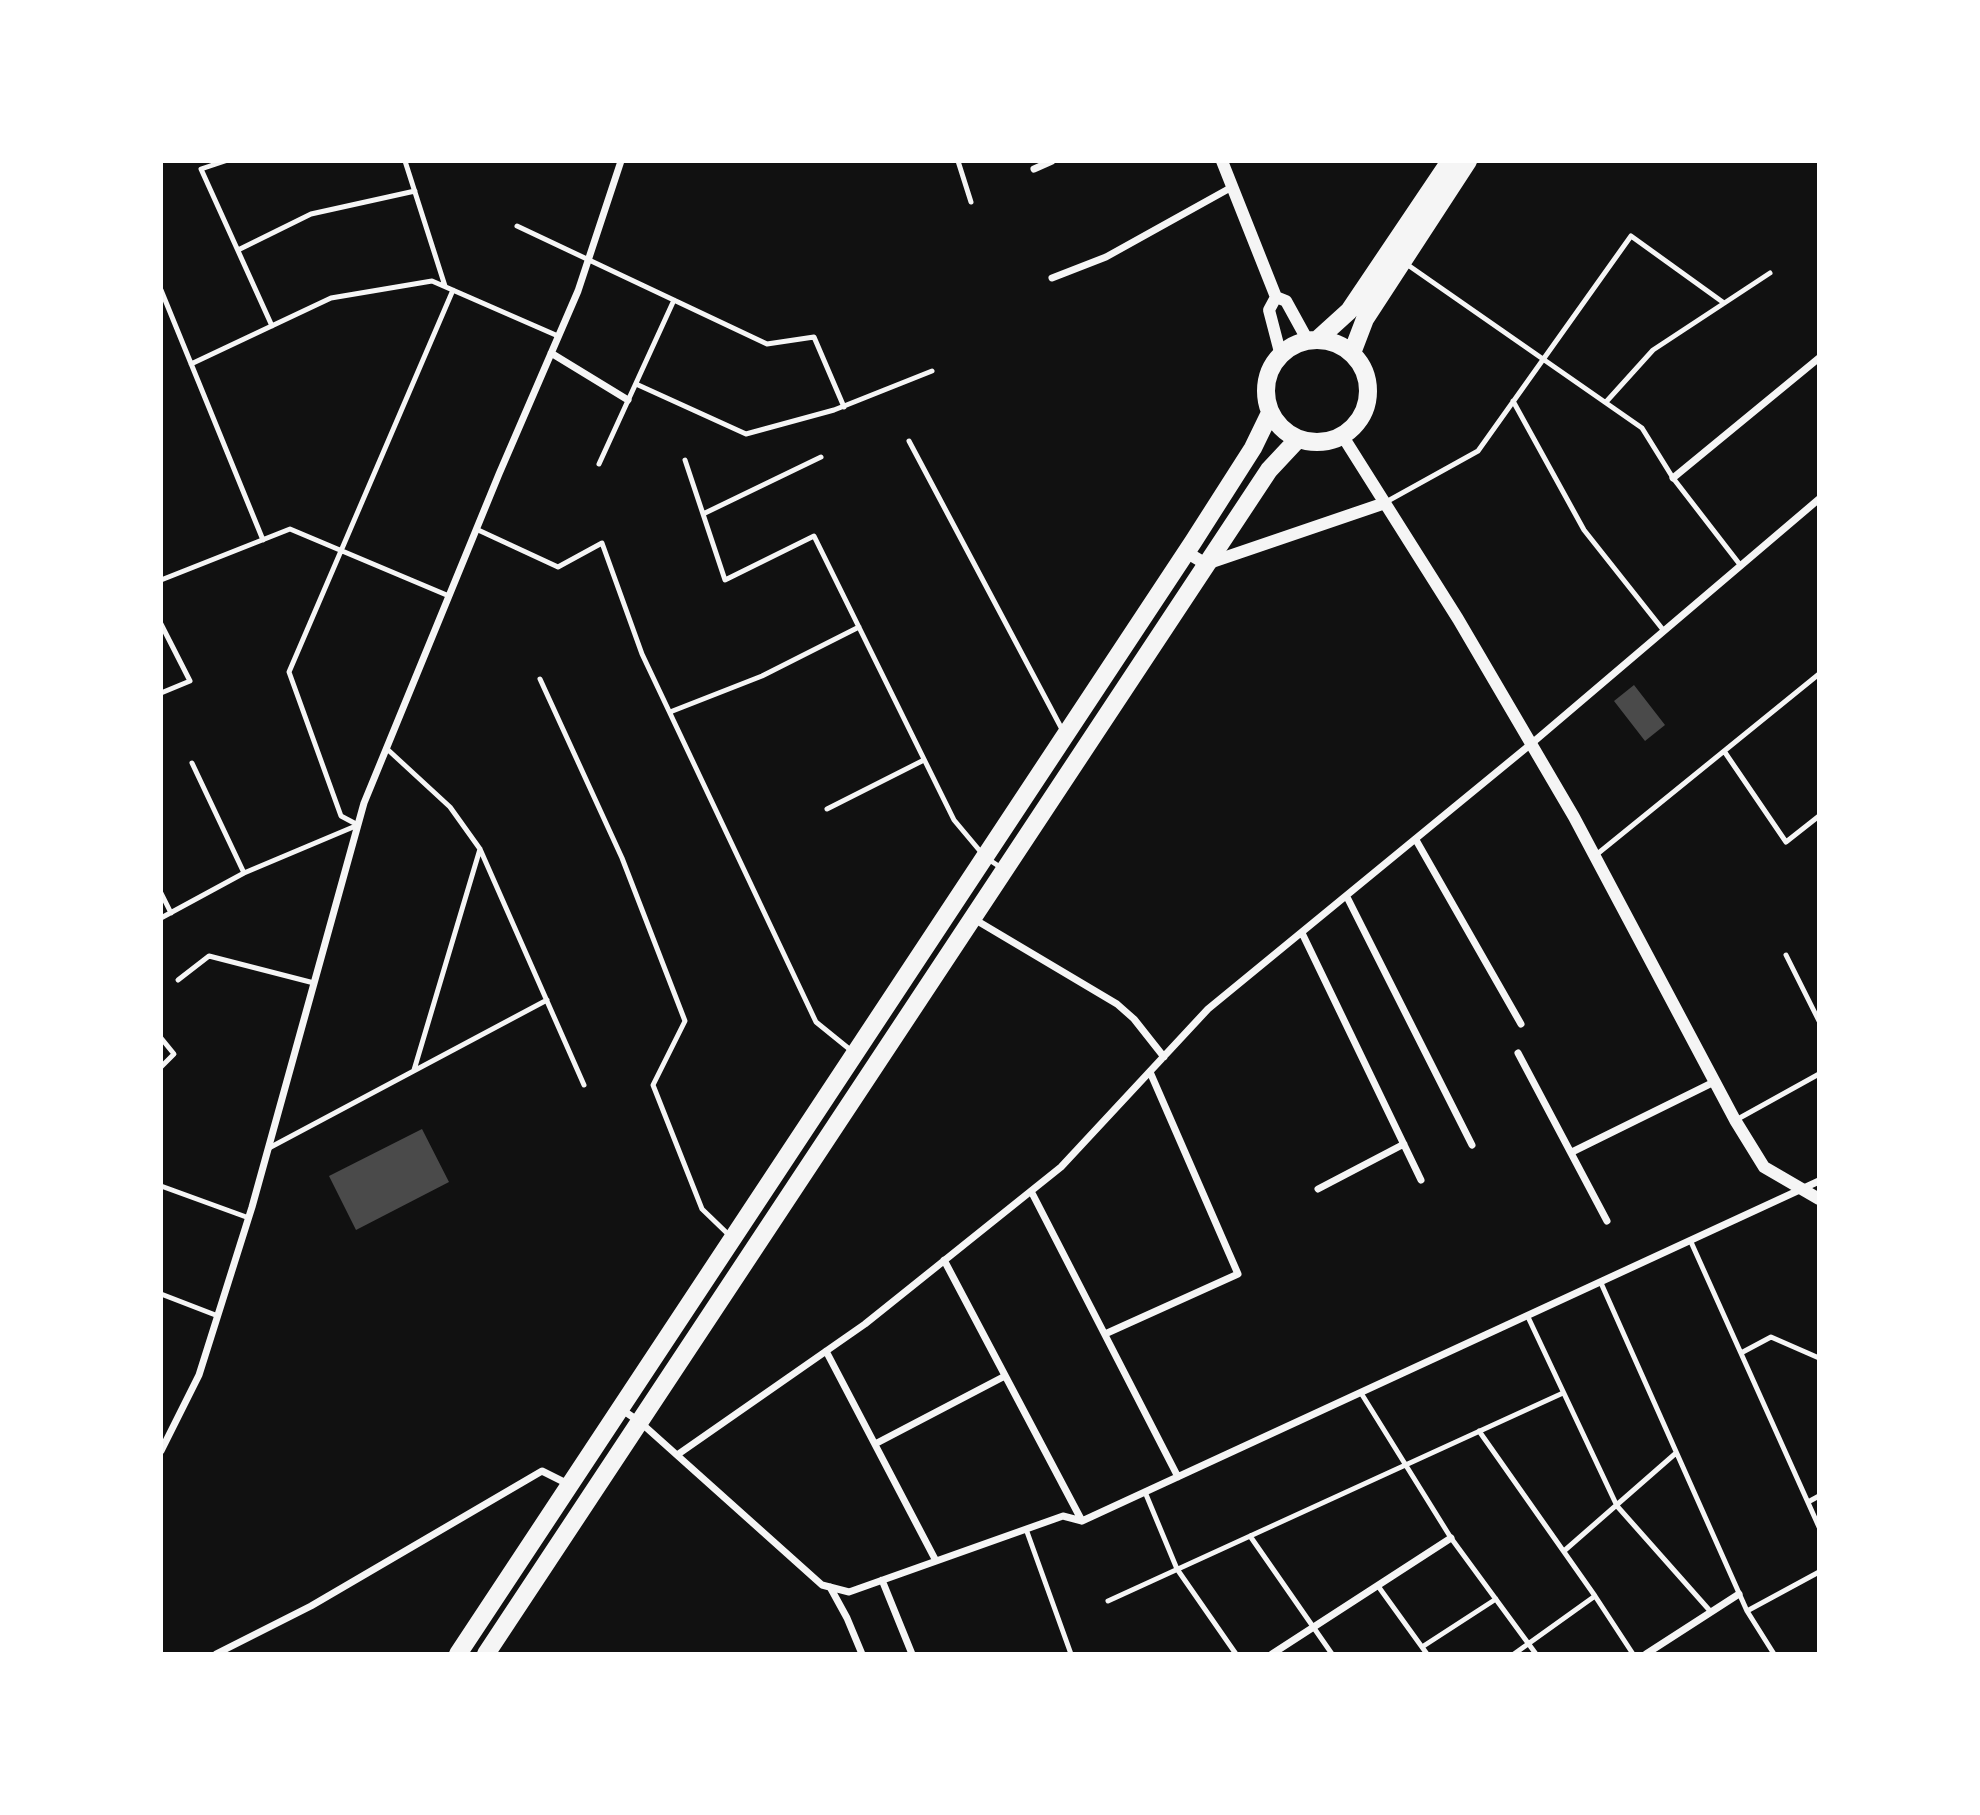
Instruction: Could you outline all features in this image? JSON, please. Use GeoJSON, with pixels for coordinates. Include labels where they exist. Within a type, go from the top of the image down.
{"type":"FeatureCollection","features":[{"type":"Feature","properties":{"kind":"main road"},"geometry":{"type":"LineString","coordinates":[[1313,341],[1349,311],[1450,161]]}},
{"type":"Feature","properties":{"kind":"main road"},"geometry":{"type":"LineString","coordinates":[[1352,354],[1365,319],[1468,161]]}},
{"type":"Feature","properties":{"kind":"main road"},"geometry":{"type":"LineString","coordinates":[[1313,341],[1336,344],[1352,354],[1365,373],[1368,391],[1365,409],[1353,428],[1335,440],[1317,443],[1298,439],[1281,428],[1270,413],[1266,392],[1271,370],[1281,356],[1295,346],[1313,341]]}},
{"type":"Feature","properties":{"kind":"main road"},"geometry":{"type":"LineString","coordinates":[[458,1654],[1186,552],[1253,448],[1270,413]]}},
{"type":"Feature","properties":{"kind":"main road"},"geometry":{"type":"LineString","coordinates":[[486,1654],[1206,564],[1269,470],[1298,439]]}},
{"type":"Feature","properties":{"kind":"street"},"geometry":{"type":"LineString","coordinates":[[161,1451],[199,1375],[249,1218],[364,803],[589,259],[621,161]]}},
{"type":"Feature","properties":{"kind":"street"},"geometry":{"type":"LineString","coordinates":[[1034,169],[1052,161]]}},
{"type":"Feature","properties":{"kind":"street"},"geometry":{"type":"LineString","coordinates":[[1222,161],[1276,297],[1286,301],[1313,341]]}},
{"type":"Feature","properties":{"kind":"street"},"geometry":{"type":"LineString","coordinates":[[1052,278],[1106,257],[1232,187]]}},
{"type":"Feature","properties":{"kind":"street"},"geometry":{"type":"LineString","coordinates":[[1276,297],[1269,310],[1281,356]]}},
{"type":"Feature","properties":{"kind":"street"},"geometry":{"type":"LineString","coordinates":[[551,353],[628,400]]}},
{"type":"Feature","properties":{"kind":"street"},"geometry":{"type":"LineString","coordinates":[[1673,478],[1819,358]]}},
{"type":"Feature","properties":{"kind":"street"},"geometry":{"type":"LineString","coordinates":[[1342,435],[1458,620],[1531,744],[1595,856],[1714,1082],[1764,1167],[1819,1199]]}},
{"type":"Feature","properties":{"kind":"street"},"geometry":{"type":"LineString","coordinates":[[677,1455],[865,1324],[1061,1167],[1208,1009],[1531,744],[1819,499]]}},
{"type":"Feature","properties":{"kind":"street"},"geometry":{"type":"LineString","coordinates":[[1186,552],[1206,564],[1385,503]]}},
{"type":"Feature","properties":{"kind":"street"},"geometry":{"type":"LineString","coordinates":[[1416,839],[1521,1024]]}},
{"type":"Feature","properties":{"kind":"street"},"geometry":{"type":"LineString","coordinates":[[1347,897],[1472,1145]]}},
{"type":"Feature","properties":{"kind":"street"},"geometry":{"type":"LineString","coordinates":[[972,918],[1117,1004],[1134,1019],[1164,1057]]}},
{"type":"Feature","properties":{"kind":"street"},"geometry":{"type":"LineString","coordinates":[[1302,933],[1421,1180]]}},
{"type":"Feature","properties":{"kind":"street"},"geometry":{"type":"LineString","coordinates":[[1518,1053],[1607,1221]]}},
{"type":"Feature","properties":{"kind":"street"},"geometry":{"type":"LineString","coordinates":[[1105,1334],[1238,1274],[1150,1072]]}},
{"type":"Feature","properties":{"kind":"street"},"geometry":{"type":"LineString","coordinates":[[1572,1152],[1714,1082]]}},
{"type":"Feature","properties":{"kind":"street"},"geometry":{"type":"LineString","coordinates":[[1318,1189],[1404,1144]]}},
{"type":"Feature","properties":{"kind":"street"},"geometry":{"type":"LineString","coordinates":[[621,1409],[640,1422],[822,1585],[849,1592],[1063,1516],[1082,1521],[1819,1181]]}},
{"type":"Feature","properties":{"kind":"street"},"geometry":{"type":"LineString","coordinates":[[1031,1191],[1178,1477]]}},
{"type":"Feature","properties":{"kind":"street"},"geometry":{"type":"LineString","coordinates":[[944,1260],[1082,1521]]}},
{"type":"Feature","properties":{"kind":"street"},"geometry":{"type":"LineString","coordinates":[[826,1351],[936,1561]]}},
{"type":"Feature","properties":{"kind":"street"},"geometry":{"type":"LineString","coordinates":[[875,1444],[1005,1376]]}},
{"type":"Feature","properties":{"kind":"street"},"geometry":{"type":"LineString","coordinates":[[216,1654],[311,1606],[542,1471],[570,1485]]}},
{"type":"Feature","properties":{"kind":"street"},"geometry":{"type":"LineString","coordinates":[[1272,1654],[1451,1538]]}},
{"type":"Feature","properties":{"kind":"street"},"geometry":{"type":"LineString","coordinates":[[882,1580],[912,1654]]}},
{"type":"Feature","properties":{"kind":"street"},"geometry":{"type":"LineString","coordinates":[[830,1587],[862,1654]]}},
{"type":"Feature","properties":{"kind":"street"},"geometry":{"type":"LineString","coordinates":[[1646,1654],[1739,1594]]}},
{"type":"Feature","properties":{"kind":"lane"},"geometry":{"type":"LineString","coordinates":[[225,161],[201,169],[272,326]]}},
{"type":"Feature","properties":{"kind":"lane"},"geometry":{"type":"LineString","coordinates":[[405,161],[445,286]]}},
{"type":"Feature","properties":{"kind":"lane"},"geometry":{"type":"LineString","coordinates":[[958,161],[971,202]]}},
{"type":"Feature","properties":{"kind":"lane"},"geometry":{"type":"LineString","coordinates":[[238,250],[311,214],[415,191]]}},
{"type":"Feature","properties":{"kind":"lane"},"geometry":{"type":"LineString","coordinates":[[517,226],[767,344],[814,338],[844,407]]}},
{"type":"Feature","properties":{"kind":"lane"},"geometry":{"type":"LineString","coordinates":[[1385,503],[1478,450],[1631,236],[1724,303]]}},
{"type":"Feature","properties":{"kind":"lane"},"geometry":{"type":"LineString","coordinates":[[1402,262],[1642,428],[1673,478],[1741,566]]}},
{"type":"Feature","properties":{"kind":"lane"},"geometry":{"type":"LineString","coordinates":[[1606,402],[1653,350],[1770,272]]}},
{"type":"Feature","properties":{"kind":"lane"},"geometry":{"type":"LineString","coordinates":[[191,364],[331,298],[432,281],[558,336]]}},
{"type":"Feature","properties":{"kind":"lane"},"geometry":{"type":"LineString","coordinates":[[161,290],[262,540]]}},
{"type":"Feature","properties":{"kind":"lane"},"geometry":{"type":"LineString","coordinates":[[358,825],[341,816],[289,672],[453,290]]}},
{"type":"Feature","properties":{"kind":"lane"},"geometry":{"type":"LineString","coordinates":[[599,464],[674,300]]}},
{"type":"Feature","properties":{"kind":"lane"},"geometry":{"type":"LineString","coordinates":[[636,384],[746,434],[844,407],[932,372]]}},
{"type":"Feature","properties":{"kind":"lane"},"geometry":{"type":"LineString","coordinates":[[1513,401],[1584,530],[1664,631]]}},
{"type":"Feature","properties":{"kind":"lane"},"geometry":{"type":"LineString","coordinates":[[909,441],[1065,736]]}},
{"type":"Feature","properties":{"kind":"lane"},"geometry":{"type":"LineString","coordinates":[[703,514],[821,457]]}},
{"type":"Feature","properties":{"kind":"lane"},"geometry":{"type":"LineString","coordinates":[[685,460],[725,580],[814,536],[954,820],[985,857],[1003,870]]}},
{"type":"Feature","properties":{"kind":"lane"},"geometry":{"type":"LineString","coordinates":[[161,580],[290,529],[449,596]]}},
{"type":"Feature","properties":{"kind":"lane"},"geometry":{"type":"LineString","coordinates":[[476,529],[558,568],[602,543],[642,654],[816,1022],[856,1054]]}},
{"type":"Feature","properties":{"kind":"lane"},"geometry":{"type":"LineString","coordinates":[[161,624],[190,681],[161,693]]}},
{"type":"Feature","properties":{"kind":"lane"},"geometry":{"type":"LineString","coordinates":[[670,712],[762,676],[859,627]]}},
{"type":"Feature","properties":{"kind":"lane"},"geometry":{"type":"LineString","coordinates":[[1595,856],[1819,674]]}},
{"type":"Feature","properties":{"kind":"lane"},"geometry":{"type":"LineString","coordinates":[[540,679],[622,858],[685,1021],[653,1086],[702,1209],[733,1239]]}},
{"type":"Feature","properties":{"kind":"lane"},"geometry":{"type":"LineString","coordinates":[[386,748],[450,807],[480,849],[584,1085]]}},
{"type":"Feature","properties":{"kind":"lane"},"geometry":{"type":"LineString","coordinates":[[1724,751],[1786,842],[1819,816]]}},
{"type":"Feature","properties":{"kind":"lane"},"geometry":{"type":"LineString","coordinates":[[827,809],[924,760]]}},
{"type":"Feature","properties":{"kind":"lane"},"geometry":{"type":"LineString","coordinates":[[192,762],[244,873]]}},
{"type":"Feature","properties":{"kind":"lane"},"geometry":{"type":"LineString","coordinates":[[161,919],[244,873],[358,825]]}},
{"type":"Feature","properties":{"kind":"lane"},"geometry":{"type":"LineString","coordinates":[[414,1070],[480,849]]}},
{"type":"Feature","properties":{"kind":"lane"},"geometry":{"type":"LineString","coordinates":[[161,893],[171,913]]}},
{"type":"Feature","properties":{"kind":"lane"},"geometry":{"type":"LineString","coordinates":[[1786,955],[1819,1021]]}},
{"type":"Feature","properties":{"kind":"lane"},"geometry":{"type":"LineString","coordinates":[[178,980],[209,956],[314,983]]}},
{"type":"Feature","properties":{"kind":"lane"},"geometry":{"type":"LineString","coordinates":[[269,1148],[547,1000]]}},
{"type":"Feature","properties":{"kind":"lane"},"geometry":{"type":"LineString","coordinates":[[161,1038],[174,1054],[161,1067]]}},
{"type":"Feature","properties":{"kind":"lane"},"geometry":{"type":"LineString","coordinates":[[1735,1120],[1819,1074]]}},
{"type":"Feature","properties":{"kind":"lane"},"geometry":{"type":"LineString","coordinates":[[161,1186],[249,1218]]}},
{"type":"Feature","properties":{"kind":"lane"},"geometry":{"type":"LineString","coordinates":[[1691,1242],[1819,1527]]}},
{"type":"Feature","properties":{"kind":"lane"},"geometry":{"type":"LineString","coordinates":[[1601,1283],[1746,1611],[1774,1654]]}},
{"type":"Feature","properties":{"kind":"lane"},"geometry":{"type":"LineString","coordinates":[[161,1294],[218,1316]]}},
{"type":"Feature","properties":{"kind":"lane"},"geometry":{"type":"LineString","coordinates":[[1528,1317],[1617,1506],[1711,1612]]}},
{"type":"Feature","properties":{"kind":"lane"},"geometry":{"type":"LineString","coordinates":[[1741,1353],[1772,1336],[1819,1358]]}},
{"type":"Feature","properties":{"kind":"lane"},"geometry":{"type":"LineString","coordinates":[[1361,1393],[1451,1538],[1536,1654]]}},
{"type":"Feature","properties":{"kind":"lane"},"geometry":{"type":"LineString","coordinates":[[1108,1601],[1563,1393]]}},
{"type":"Feature","properties":{"kind":"lane"},"geometry":{"type":"LineString","coordinates":[[1479,1431],[1633,1654]]}},
{"type":"Feature","properties":{"kind":"lane"},"geometry":{"type":"LineString","coordinates":[[1564,1551],[1676,1453]]}},
{"type":"Feature","properties":{"kind":"lane"},"geometry":{"type":"LineString","coordinates":[[1145,1492],[1177,1569],[1236,1654]]}},
{"type":"Feature","properties":{"kind":"lane"},"geometry":{"type":"LineString","coordinates":[[1808,1502],[1819,1496]]}},
{"type":"Feature","properties":{"kind":"lane"},"geometry":{"type":"LineString","coordinates":[[1026,1529],[1071,1654]]}},
{"type":"Feature","properties":{"kind":"lane"},"geometry":{"type":"LineString","coordinates":[[1250,1536],[1332,1654]]}},
{"type":"Feature","properties":{"kind":"lane"},"geometry":{"type":"LineString","coordinates":[[1746,1611],[1819,1572]]}},
{"type":"Feature","properties":{"kind":"lane"},"geometry":{"type":"LineString","coordinates":[[1378,1586],[1427,1654]]}},
{"type":"Feature","properties":{"kind":"lane"},"geometry":{"type":"LineString","coordinates":[[1514,1654],[1595,1596]]}},
{"type":"Feature","properties":{"kind":"lane"},"geometry":{"type":"LineString","coordinates":[[1422,1647],[1496,1599]]}},
{"type":"Feature","properties":{"kind":"building"},"geometry":{"type":"Polygon","coordinates":[[[1634,685],[1665,725],[1645,741],[1614,701],[1634,685]]]}},
{"type":"Feature","properties":{"kind":"building"},"geometry":{"type":"Polygon","coordinates":[[[422,1129],[449,1182],[356,1230],[329,1176],[422,1129]]]}}]}
